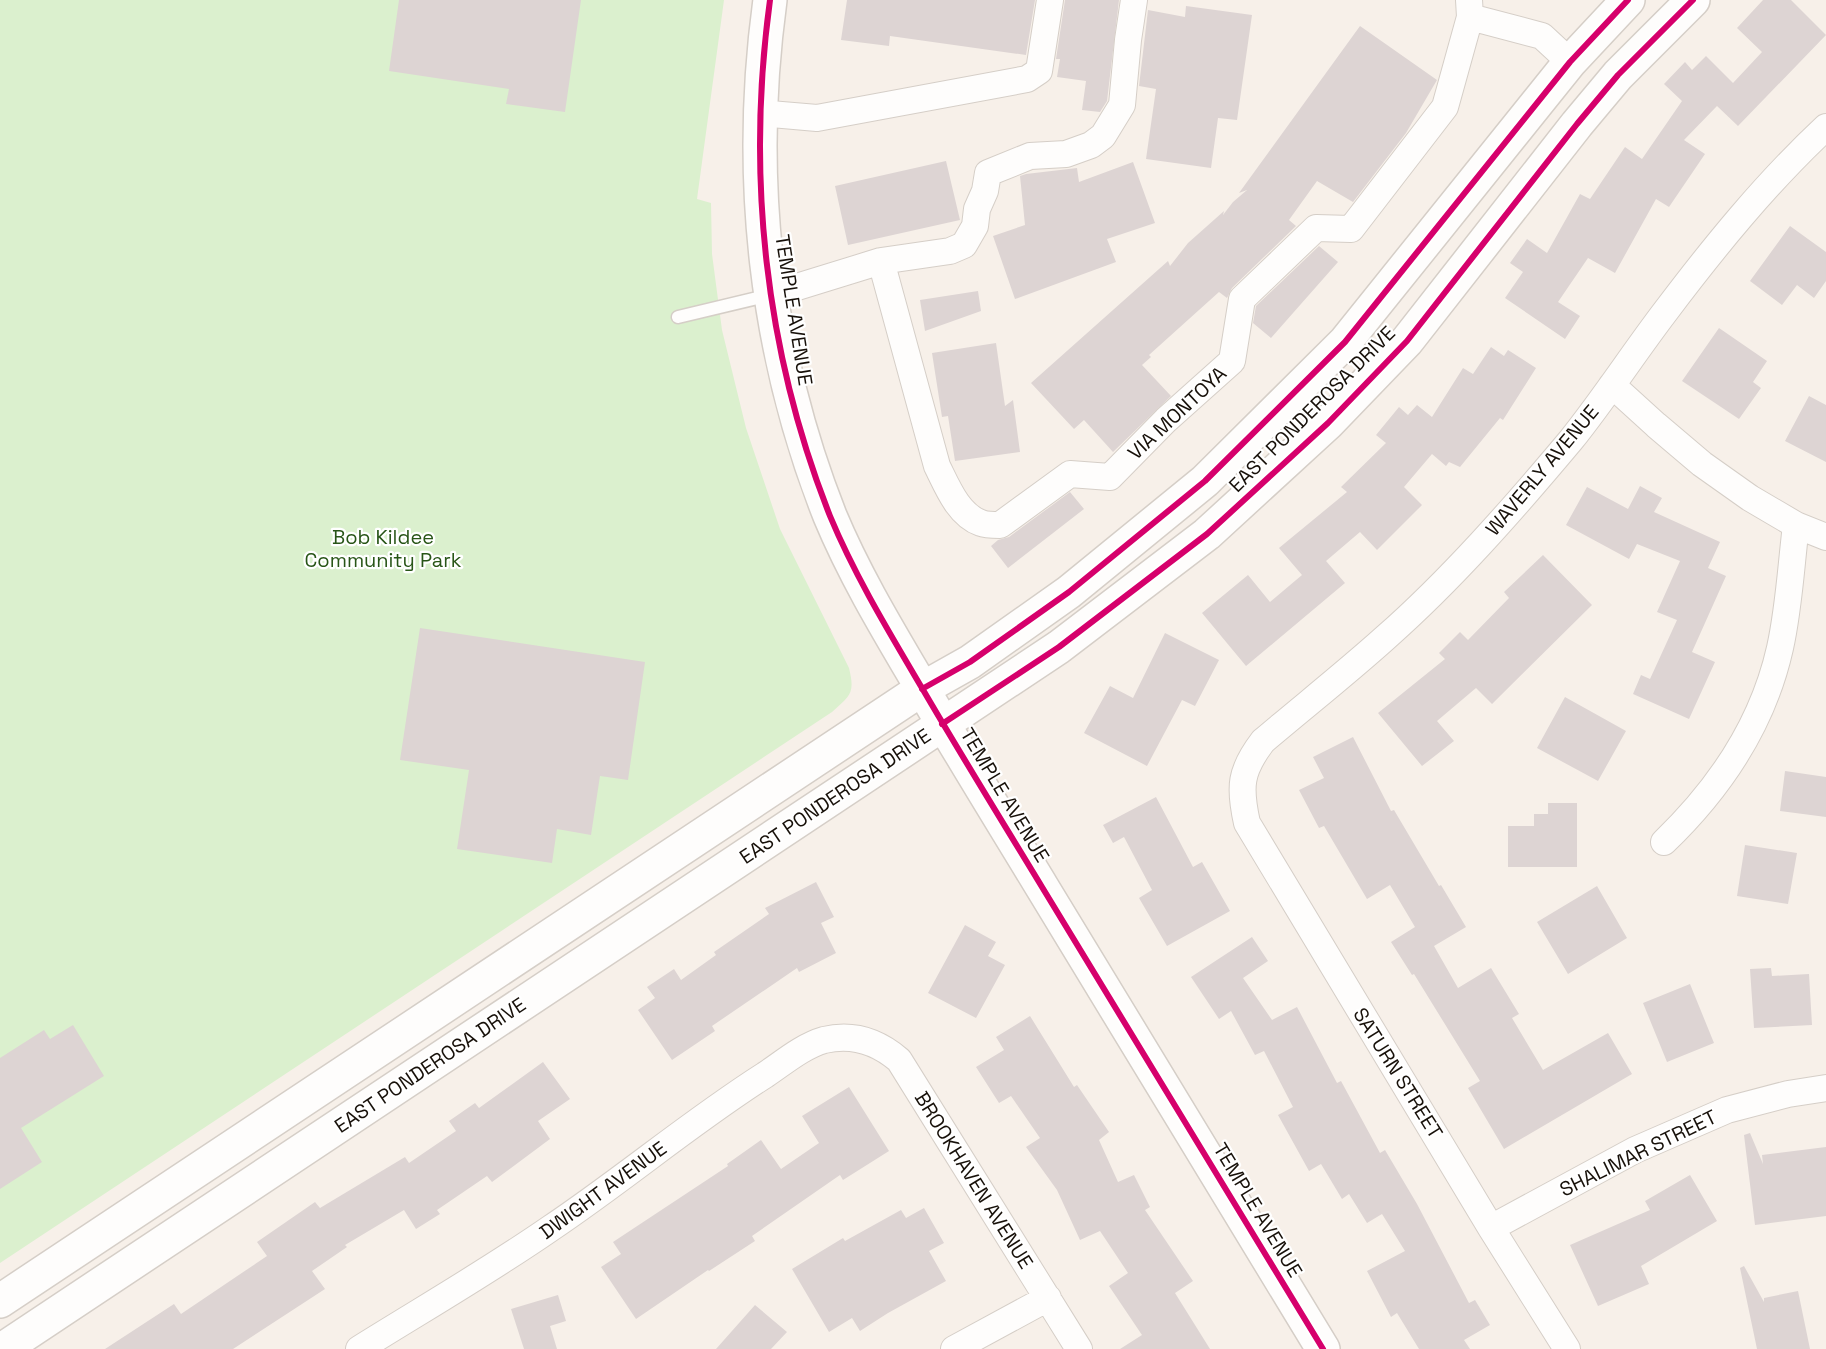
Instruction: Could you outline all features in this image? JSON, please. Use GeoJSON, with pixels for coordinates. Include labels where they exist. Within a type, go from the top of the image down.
{"type":"FeatureCollection","features":[{"type":"Feature","properties":{"kind":"main road","name":"TEMPLE AVENUE"},"geometry":{"type":"LineString","coordinates":[[770,0],[759,113],[760,195],[771,295],[779,348],[796,417],[831,518],[862,583],[942,724],[1323,1349]]}},
{"type":"Feature","properties":{"kind":"main road","name":"EAST PONDEROSA DRIVE"},"geometry":{"type":"LineString","coordinates":[[0,1301],[922,689],[970,662],[1069,592],[1204,481],[1345,342],[1570,62],[1628,0]]}},
{"type":"Feature","properties":{"kind":"main road","name":"EAST PONDEROSA DRIVE"},"geometry":{"type":"LineString","coordinates":[[3,1349],[1059,646],[1207,534],[1328,423],[1407,340],[1618,75],[1693,0]]}},
{"type":"Feature","properties":{"kind":"street"},"geometry":{"type":"LineString","coordinates":[[759,113],[817,118],[1027,79],[1039,71],[1050,0]]}},
{"type":"Feature","properties":{"kind":"street"},"geometry":{"type":"LineString","coordinates":[[771,295],[881,261],[950,251],[963,245],[975,226],[977,208],[985,191],[988,173],[1030,156],[1066,154],[1091,145],[1103,136],[1122,105],[1134,0]]}},
{"type":"Feature","properties":{"kind":"street","name":"VIA MONTOYA"},"geometry":{"type":"LineString","coordinates":[[881,261],[937,466],[952,495],[968,515],[981,523],[1000,525],[1070,474],[1110,477],[1166,420],[1232,361],[1242,298],[1316,228],[1351,229],[1445,107],[1470,9],[1542,36],[1570,62]]}},
{"type":"Feature","properties":{"kind":"street","name":"WAVERLY AVENUE"},"geometry":{"type":"LineString","coordinates":[[1241,792],[1246,768],[1263,741],[1385,638],[1474,551],[1571,439],[1665,312],[1729,231],[1792,159],[1826,127]]}},
{"type":"Feature","properties":{"kind":"street"},"geometry":{"type":"LineString","coordinates":[[1612,385],[1702,464],[1750,498],[1796,525],[1826,537]]}},
{"type":"Feature","properties":{"kind":"street"},"geometry":{"type":"LineString","coordinates":[[1664,843],[1710,793],[1733,760],[1753,725],[1780,650],[1787,611],[1796,525]]}},
{"type":"Feature","properties":{"kind":"street","name":"SATURN STREET"},"geometry":{"type":"LineString","coordinates":[[1241,792],[1247,823],[1491,1228],[1567,1349]]}},
{"type":"Feature","properties":{"kind":"street","name":"BROOKHAVEN AVENUE"},"geometry":{"type":"LineString","coordinates":[[848,1038],[872,1042],[886,1049],[899,1060],[1079,1349]]}},
{"type":"Feature","properties":{"kind":"street","name":"DWIGHT AVENUE"},"geometry":{"type":"LineString","coordinates":[[359,1349],[552,1228],[734,1095],[809,1047],[824,1040],[848,1038]]}},
{"type":"Feature","properties":{"kind":"street","name":"SHALIMAR STREET"},"geometry":{"type":"LineString","coordinates":[[1491,1228],[1635,1150],[1727,1110],[1788,1094],[1826,1088]]}},
{"type":"Feature","properties":{"kind":"street"},"geometry":{"type":"LineString","coordinates":[[954,1349],[1048,1298]]}},
{"type":"Feature","properties":{"kind":"lane"},"geometry":{"type":"LineString","coordinates":[[678,317],[771,295]]}},
{"type":"Feature","properties":{"kind":"green space","name":"Bob Kildee Community Park"},"geometry":{"type":"Polygon","coordinates":[[[0,0],[724,0],[697,199],[711,203],[712,254],[722,330],[746,428],[780,529],[849,668],[852,683],[850,693],[832,712],[0,1263],[0,0]]]}},
{"type":"Feature","properties":{"kind":"building"},"geometry":{"type":"Polygon","coordinates":[[[399,0],[581,0],[565,112],[506,104],[509,89],[389,71],[399,0]]]}},
{"type":"Feature","properties":{"kind":"building"},"geometry":{"type":"Polygon","coordinates":[[[847,0],[1035,0],[1026,55],[890,36],[889,46],[841,40],[847,0]]]}},
{"type":"Feature","properties":{"kind":"building"},"geometry":{"type":"Polygon","coordinates":[[[1065,0],[1119,0],[1107,101],[1100,112],[1082,110],[1086,81],[1057,77],[1060,59],[1056,59],[1065,0]]]}},
{"type":"Feature","properties":{"kind":"building"},"geometry":{"type":"Polygon","coordinates":[[[1763,0],[1791,0],[1826,35],[1738,126],[1717,106],[1684,140],[1705,154],[1669,207],[1656,199],[1615,273],[1588,258],[1558,302],[1580,316],[1565,339],[1505,298],[1523,272],[1510,263],[1527,239],[1547,253],[1580,194],[1590,199],[1625,147],[1642,159],[1682,101],[1664,84],[1685,62],[1692,70],[1706,56],[1733,83],[1762,52],[1737,28],[1763,0]]]}},
{"type":"Feature","properties":{"kind":"building"},"geometry":{"type":"Polygon","coordinates":[[[1186,6],[1252,15],[1237,120],[1218,118],[1211,168],[1146,159],[1156,89],[1139,86],[1148,10],[1185,17],[1186,6]]]}},
{"type":"Feature","properties":{"kind":"building"},"geometry":{"type":"Polygon","coordinates":[[[1360,26],[1437,80],[1406,133],[1353,202],[1317,181],[1289,220],[1296,226],[1232,288],[1227,298],[1219,292],[1149,355],[1151,357],[1142,365],[1171,396],[1113,452],[1084,420],[1074,429],[1031,383],[1168,261],[1170,266],[1188,243],[1224,211],[1223,215],[1247,190],[1239,193],[1360,26]]]}},
{"type":"Feature","properties":{"kind":"building"},"geometry":{"type":"Polygon","coordinates":[[[946,161],[960,220],[848,245],[835,186],[946,161]]]}},
{"type":"Feature","properties":{"kind":"building"},"geometry":{"type":"Polygon","coordinates":[[[1133,162],[1155,223],[1107,239],[1116,262],[1015,299],[993,236],[1025,225],[1020,176],[1077,168],[1079,182],[1133,162]]]}},
{"type":"Feature","properties":{"kind":"building"},"geometry":{"type":"Polygon","coordinates":[[[1790,226],[1826,252],[1826,281],[1814,298],[1797,285],[1782,305],[1750,281],[1790,226]]]}},
{"type":"Feature","properties":{"kind":"building"},"geometry":{"type":"Polygon","coordinates":[[[1319,246],[1338,262],[1271,338],[1253,323],[1256,306],[1319,246]]]}},
{"type":"Feature","properties":{"kind":"building"},"geometry":{"type":"Polygon","coordinates":[[[978,291],[981,311],[925,331],[920,300],[978,291]]]}},
{"type":"Feature","properties":{"kind":"building"},"geometry":{"type":"Polygon","coordinates":[[[1719,328],[1767,361],[1753,382],[1761,388],[1739,419],[1682,381],[1719,328]]]}},
{"type":"Feature","properties":{"kind":"building"},"geometry":{"type":"Polygon","coordinates":[[[996,343],[1005,406],[1013,400],[1020,452],[955,461],[948,416],[942,417],[932,353],[996,343]]]}},
{"type":"Feature","properties":{"kind":"building"},"geometry":{"type":"Polygon","coordinates":[[[1491,347],[1504,356],[1508,350],[1536,368],[1503,420],[1500,418],[1460,467],[1449,462],[1446,466],[1432,454],[1404,487],[1422,505],[1377,550],[1360,532],[1326,561],[1345,583],[1246,666],[1202,613],[1248,575],[1270,602],[1302,575],[1279,548],[1347,492],[1341,487],[1386,443],[1376,435],[1399,407],[1408,415],[1417,405],[1432,417],[1463,368],[1473,374],[1491,347]]]}},
{"type":"Feature","properties":{"kind":"building"},"geometry":{"type":"Polygon","coordinates":[[[1809,396],[1826,405],[1826,462],[1785,441],[1809,396]]]}},
{"type":"Feature","properties":{"kind":"building"},"geometry":{"type":"Polygon","coordinates":[[[1640,486],[1662,498],[1654,512],[1720,542],[1708,568],[1726,576],[1692,652],[1715,662],[1689,719],[1633,694],[1641,675],[1650,679],[1677,620],[1657,612],[1680,561],[1637,544],[1629,559],[1566,525],[1587,487],[1628,509],[1640,486]]]}},
{"type":"Feature","properties":{"kind":"building"},"geometry":{"type":"Polygon","coordinates":[[[1070,492],[1084,509],[1008,568],[991,546],[998,540],[1009,537],[1070,492]]]}},
{"type":"Feature","properties":{"kind":"building"},"geometry":{"type":"Polygon","coordinates":[[[1543,555],[1592,605],[1492,704],[1476,688],[1437,721],[1454,741],[1422,766],[1378,713],[1445,659],[1439,653],[1460,632],[1468,640],[1509,598],[1504,592],[1543,555]]]}},
{"type":"Feature","properties":{"kind":"building"},"geometry":{"type":"Polygon","coordinates":[[[420,628],[645,662],[628,780],[600,776],[591,835],[557,829],[552,863],[457,849],[469,770],[400,760],[420,628]]]}},
{"type":"Feature","properties":{"kind":"building"},"geometry":{"type":"Polygon","coordinates":[[[1165,633],[1219,660],[1195,706],[1182,700],[1147,766],[1084,733],[1110,686],[1133,698],[1165,633]]]}},
{"type":"Feature","properties":{"kind":"building"},"geometry":{"type":"Polygon","coordinates":[[[1565,697],[1626,731],[1598,781],[1537,748],[1565,697]]]}},
{"type":"Feature","properties":{"kind":"building"},"geometry":{"type":"Polygon","coordinates":[[[1353,737],[1391,811],[1394,810],[1466,927],[1434,946],[1458,988],[1491,968],[1519,1014],[1512,1018],[1543,1070],[1608,1033],[1632,1074],[1504,1149],[1468,1088],[1480,1081],[1414,974],[1412,975],[1391,942],[1415,927],[1390,885],[1367,899],[1324,826],[1319,828],[1299,790],[1324,778],[1313,757],[1353,737]]]}},
{"type":"Feature","properties":{"kind":"building"},"geometry":{"type":"Polygon","coordinates":[[[1785,771],[1826,777],[1826,817],[1780,811],[1785,771]]]}},
{"type":"Feature","properties":{"kind":"building"},"geometry":{"type":"Polygon","coordinates":[[[1156,797],[1193,867],[1202,862],[1230,911],[1167,946],[1139,898],[1152,890],[1124,837],[1113,843],[1103,825],[1156,797]]]}},
{"type":"Feature","properties":{"kind":"building"},"geometry":{"type":"Polygon","coordinates":[[[1548,803],[1577,803],[1577,867],[1508,867],[1508,826],[1534,826],[1534,814],[1548,814],[1548,803]]]}},
{"type":"Feature","properties":{"kind":"building"},"geometry":{"type":"Polygon","coordinates":[[[1745,845],[1797,853],[1788,904],[1737,896],[1745,845]]]}},
{"type":"Feature","properties":{"kind":"building"},"geometry":{"type":"Polygon","coordinates":[[[816,882],[834,917],[821,923],[836,953],[799,972],[797,968],[712,1026],[715,1031],[672,1060],[638,1010],[655,998],[647,987],[674,969],[681,980],[716,955],[714,952],[769,914],[765,908],[816,882]]]}},
{"type":"Feature","properties":{"kind":"building"},"geometry":{"type":"Polygon","coordinates":[[[1597,886],[1627,938],[1568,974],[1537,922],[1597,886]]]}},
{"type":"Feature","properties":{"kind":"building"},"geometry":{"type":"Polygon","coordinates":[[[965,925],[996,942],[988,956],[1005,965],[976,1018],[928,993],[965,925]]]}},
{"type":"Feature","properties":{"kind":"building"},"geometry":{"type":"Polygon","coordinates":[[[1252,937],[1268,961],[1243,978],[1272,1020],[1297,1007],[1337,1083],[1341,1081],[1380,1153],[1385,1150],[1417,1204],[1469,1303],[1475,1300],[1490,1325],[1464,1340],[1470,1349],[1419,1349],[1397,1313],[1391,1317],[1367,1271],[1405,1251],[1382,1214],[1367,1223],[1349,1194],[1342,1199],[1321,1164],[1309,1171],[1278,1115],[1293,1107],[1264,1051],[1255,1055],[1231,1011],[1219,1019],[1191,977],[1252,937]]]}},
{"type":"Feature","properties":{"kind":"building"},"geometry":{"type":"Polygon","coordinates":[[[1771,968],[1772,976],[1809,974],[1812,1025],[1754,1028],[1750,969],[1771,968]]]}},
{"type":"Feature","properties":{"kind":"building"},"geometry":{"type":"Polygon","coordinates":[[[1690,984],[1714,1043],[1667,1062],[1643,1003],[1690,984]]]}},
{"type":"Feature","properties":{"kind":"building"},"geometry":{"type":"Polygon","coordinates":[[[1030,1016],[1074,1087],[1077,1085],[1109,1132],[1099,1140],[1118,1182],[1134,1175],[1150,1207],[1145,1210],[1193,1281],[1175,1293],[1210,1349],[1120,1349],[1142,1335],[1109,1286],[1128,1273],[1100,1231],[1080,1240],[1057,1190],[1026,1147],[1040,1138],[1011,1096],[999,1103],[976,1067],[1004,1050],[996,1037],[1030,1016]]]}},
{"type":"Feature","properties":{"kind":"building"},"geometry":{"type":"Polygon","coordinates":[[[73,1025],[104,1076],[21,1128],[42,1162],[0,1189],[0,1058],[44,1030],[50,1039],[73,1025]]]}},
{"type":"Feature","properties":{"kind":"building"},"geometry":{"type":"Polygon","coordinates":[[[543,1062],[570,1099],[538,1121],[550,1139],[492,1182],[487,1176],[437,1210],[440,1214],[416,1229],[404,1210],[345,1245],[347,1247],[312,1271],[325,1289],[233,1349],[105,1349],[174,1304],[181,1314],[267,1256],[257,1242],[315,1202],[320,1208],[405,1157],[409,1163],[456,1131],[449,1121],[475,1103],[479,1108],[543,1062]]]}},
{"type":"Feature","properties":{"kind":"building"},"geometry":{"type":"Polygon","coordinates":[[[849,1087],[889,1151],[843,1180],[840,1175],[752,1236],[755,1241],[636,1319],[601,1267],[621,1254],[613,1242],[728,1166],[727,1164],[761,1140],[781,1169],[819,1143],[802,1116],[849,1087]]]}},
{"type":"Feature","properties":{"kind":"building"},"geometry":{"type":"Polygon","coordinates":[[[1750,1133],[1763,1164],[1762,1155],[1826,1147],[1826,1216],[1755,1225],[1744,1135],[1750,1133]]]}},
{"type":"Feature","properties":{"kind":"building"},"geometry":{"type":"Polygon","coordinates":[[[1690,1175],[1717,1221],[1641,1266],[1649,1284],[1598,1306],[1570,1245],[1650,1210],[1645,1201],[1690,1175]]]}},
{"type":"Feature","properties":{"kind":"building"},"geometry":{"type":"Polygon","coordinates":[[[924,1208],[944,1243],[929,1251],[946,1281],[860,1331],[852,1318],[829,1332],[792,1269],[843,1238],[845,1241],[901,1210],[906,1218],[924,1208]]]}},
{"type":"Feature","properties":{"kind":"building"},"geometry":{"type":"Polygon","coordinates":[[[1744,1266],[1764,1302],[1764,1298],[1798,1291],[1810,1349],[1757,1349],[1740,1268],[1744,1266]]]}},
{"type":"Feature","properties":{"kind":"building"},"geometry":{"type":"Polygon","coordinates":[[[558,1295],[566,1321],[550,1326],[557,1349],[524,1349],[511,1309],[558,1295]]]}},
{"type":"Feature","properties":{"kind":"building"},"geometry":{"type":"Polygon","coordinates":[[[755,1305],[787,1332],[771,1349],[716,1349],[755,1305]]]}},
{"type":"Feature","properties":{"kind":"cycle path"},"geometry":{"type":"LineString","coordinates":[[770,0],[763,66],[760,131],[761,197],[767,262],[776,327],[790,391],[808,454],[830,516],[873,604],[937,713],[1323,1349]]}},
{"type":"Feature","properties":{"kind":"cycle path"},"geometry":{"type":"LineString","coordinates":[[922,689],[970,662],[1069,592],[1205,481],[1345,342],[1570,62],[1628,0]]}},
{"type":"Feature","properties":{"kind":"cycle path"},"geometry":{"type":"LineString","coordinates":[[942,724],[1059,647],[1207,534],[1328,423],[1407,341],[1618,75],[1693,0]]}}]}
